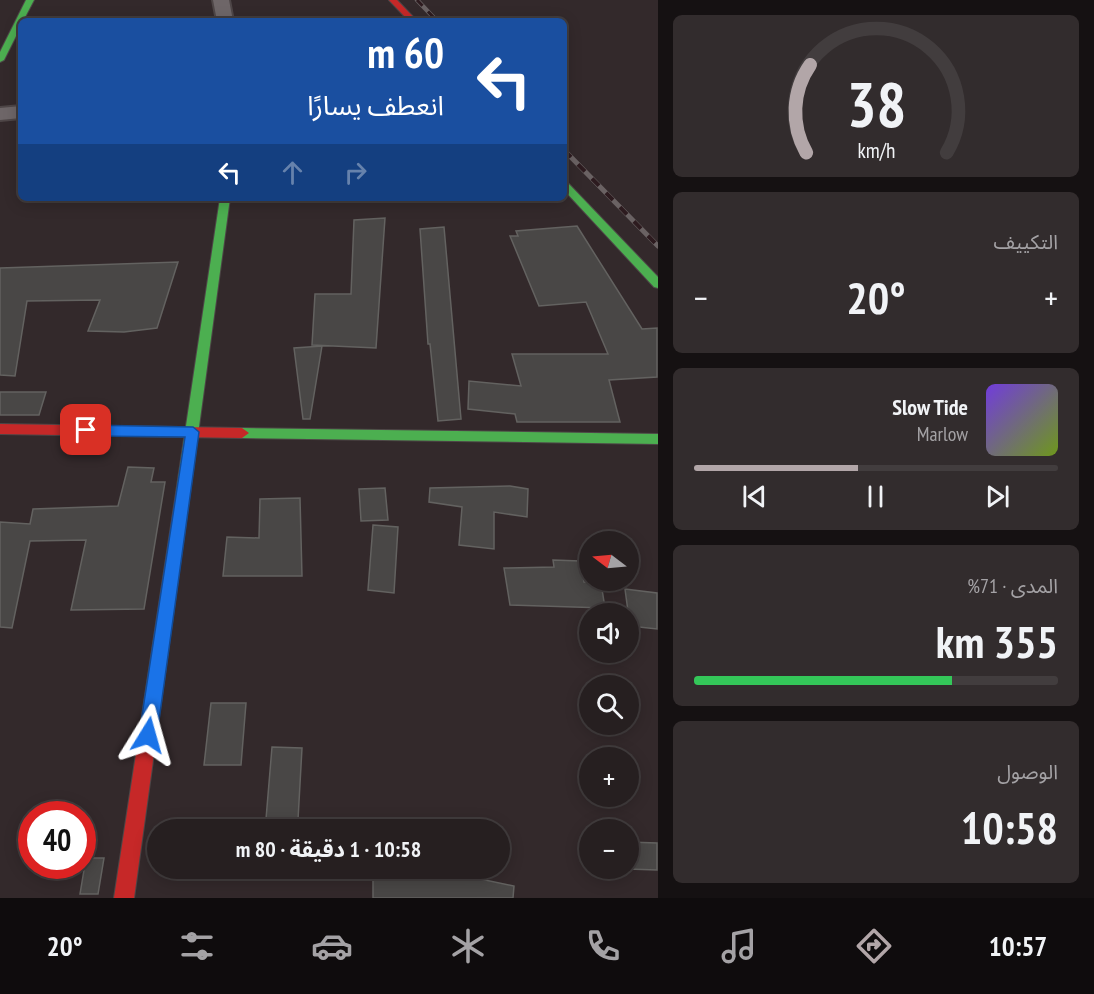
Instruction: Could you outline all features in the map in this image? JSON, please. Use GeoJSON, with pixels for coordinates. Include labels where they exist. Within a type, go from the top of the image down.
{"type":"FeatureCollection","features":[{"type":"Feature","properties":{"kind":"street"},"geometry":{"type":"LineString","coordinates":[[21,18],[30,0]]}},
{"type":"Feature","properties":{"kind":"street"},"geometry":{"type":"LineString","coordinates":[[221,0],[224,18]]}},
{"type":"Feature","properties":{"kind":"street"},"geometry":{"type":"LineString","coordinates":[[393,0],[409,18]]}},
{"type":"Feature","properties":{"kind":"street"},"geometry":{"type":"LineString","coordinates":[[0,60],[18,24]]}},
{"type":"Feature","properties":{"kind":"street"},"geometry":{"type":"LineString","coordinates":[[0,114],[18,112]]}},
{"type":"Feature","properties":{"kind":"street"},"geometry":{"type":"LineString","coordinates":[[567,186],[657,284]]}},
{"type":"Feature","properties":{"kind":"street"},"geometry":{"type":"LineString","coordinates":[[124,898],[225,201]]}},
{"type":"Feature","properties":{"kind":"street"},"geometry":{"type":"LineString","coordinates":[[0,429],[657,439]]}},
{"type":"Feature","properties":{"kind":"building"},"geometry":{"type":"Polygon","coordinates":[[[385,218],[376,348],[312,345],[315,294],[351,294],[354,220],[385,218]]]}},
{"type":"Feature","properties":{"kind":"building"},"geometry":{"type":"Polygon","coordinates":[[[577,226],[642,329],[657,328],[657,377],[609,380],[620,422],[517,422],[515,414],[468,409],[469,381],[521,386],[512,354],[608,354],[586,302],[539,306],[510,236],[518,236],[516,231],[577,226]]]}},
{"type":"Feature","properties":{"kind":"building"},"geometry":{"type":"Polygon","coordinates":[[[444,227],[461,419],[438,421],[430,344],[428,344],[420,229],[444,227]]]}},
{"type":"Feature","properties":{"kind":"building"},"geometry":{"type":"Polygon","coordinates":[[[178,262],[157,328],[124,332],[88,331],[100,300],[27,301],[15,376],[0,375],[0,268],[178,262]]]}},
{"type":"Feature","properties":{"kind":"building"},"geometry":{"type":"Polygon","coordinates":[[[322,346],[310,419],[303,419],[294,348],[322,346]]]}},
{"type":"Feature","properties":{"kind":"building"},"geometry":{"type":"Polygon","coordinates":[[[0,392],[46,392],[39,415],[0,415],[0,392]]]}},
{"type":"Feature","properties":{"kind":"building"},"geometry":{"type":"Polygon","coordinates":[[[128,467],[154,468],[151,482],[165,482],[144,609],[71,610],[86,540],[30,541],[12,628],[0,627],[0,522],[30,524],[33,509],[118,506],[128,467]]]}},
{"type":"Feature","properties":{"kind":"building"},"geometry":{"type":"Polygon","coordinates":[[[510,486],[528,489],[527,517],[494,512],[494,549],[459,545],[462,507],[429,502],[430,488],[510,486]]]}},
{"type":"Feature","properties":{"kind":"building"},"geometry":{"type":"Polygon","coordinates":[[[385,488],[388,520],[361,521],[359,489],[385,488]]]}},
{"type":"Feature","properties":{"kind":"building"},"geometry":{"type":"Polygon","coordinates":[[[300,498],[302,576],[223,576],[227,537],[259,538],[260,499],[300,498]]]}},
{"type":"Feature","properties":{"kind":"building"},"geometry":{"type":"Polygon","coordinates":[[[373,525],[398,527],[394,593],[368,590],[373,525]]]}},
{"type":"Feature","properties":{"kind":"building"},"geometry":{"type":"Polygon","coordinates":[[[553,560],[579,561],[579,591],[602,591],[604,603],[579,603],[579,607],[510,605],[504,568],[554,567],[553,560]]]}},
{"type":"Feature","properties":{"kind":"building"},"geometry":{"type":"Polygon","coordinates":[[[625,591],[657,593],[657,629],[639,627],[639,603],[627,603],[625,591]]]}},
{"type":"Feature","properties":{"kind":"building"},"geometry":{"type":"Polygon","coordinates":[[[211,703],[246,703],[241,765],[204,765],[211,703]]]}},
{"type":"Feature","properties":{"kind":"building"},"geometry":{"type":"Polygon","coordinates":[[[272,747],[302,748],[298,819],[266,819],[272,747]]]}},
{"type":"Feature","properties":{"kind":"building"},"geometry":{"type":"Polygon","coordinates":[[[639,842],[657,843],[657,870],[639,869],[639,842]]]}},
{"type":"Feature","properties":{"kind":"building"},"geometry":{"type":"Polygon","coordinates":[[[96,858],[104,858],[98,894],[80,894],[82,879],[96,879],[96,858]]]}},
{"type":"Feature","properties":{"kind":"building"},"geometry":{"type":"Polygon","coordinates":[[[373,879],[481,879],[514,886],[513,898],[373,898],[373,879]]]}},
{"type":"Feature","properties":{"kind":"railway"},"geometry":{"type":"LineString","coordinates":[[417,0],[434,18]]}},
{"type":"Feature","properties":{"kind":"railway"},"geometry":{"type":"LineString","coordinates":[[567,153],[658,246]]}},
{"type":"Feature","properties":{"kind":"traffic: fast"},"geometry":{"type":"LineString","coordinates":[[21,18],[30,0]]}},
{"type":"Feature","properties":{"kind":"traffic: fast"},"geometry":{"type":"LineString","coordinates":[[0,60],[18,24]]}},
{"type":"Feature","properties":{"kind":"traffic: fast"},"geometry":{"type":"LineString","coordinates":[[567,187],[658,284]]}},
{"type":"Feature","properties":{"kind":"traffic: fast"},"geometry":{"type":"LineString","coordinates":[[183,493],[225,201]]}},
{"type":"Feature","properties":{"kind":"traffic: fast"},"geometry":{"type":"LineString","coordinates":[[242,433],[658,439]]}},
{"type":"Feature","properties":{"kind":"traffic: jam"},"geometry":{"type":"LineString","coordinates":[[393,0],[410,18]]}},
{"type":"Feature","properties":{"kind":"traffic: jam"},"geometry":{"type":"LineString","coordinates":[[0,429],[242,433]]}},
{"type":"Feature","properties":{"kind":"traffic: jam"},"geometry":{"type":"LineString","coordinates":[[124,898],[183,493]]}},
{"type":"Feature","properties":{"kind":"route"},"geometry":{"type":"LineString","coordinates":[[86,430],[193,432],[148,735]]}}]}
